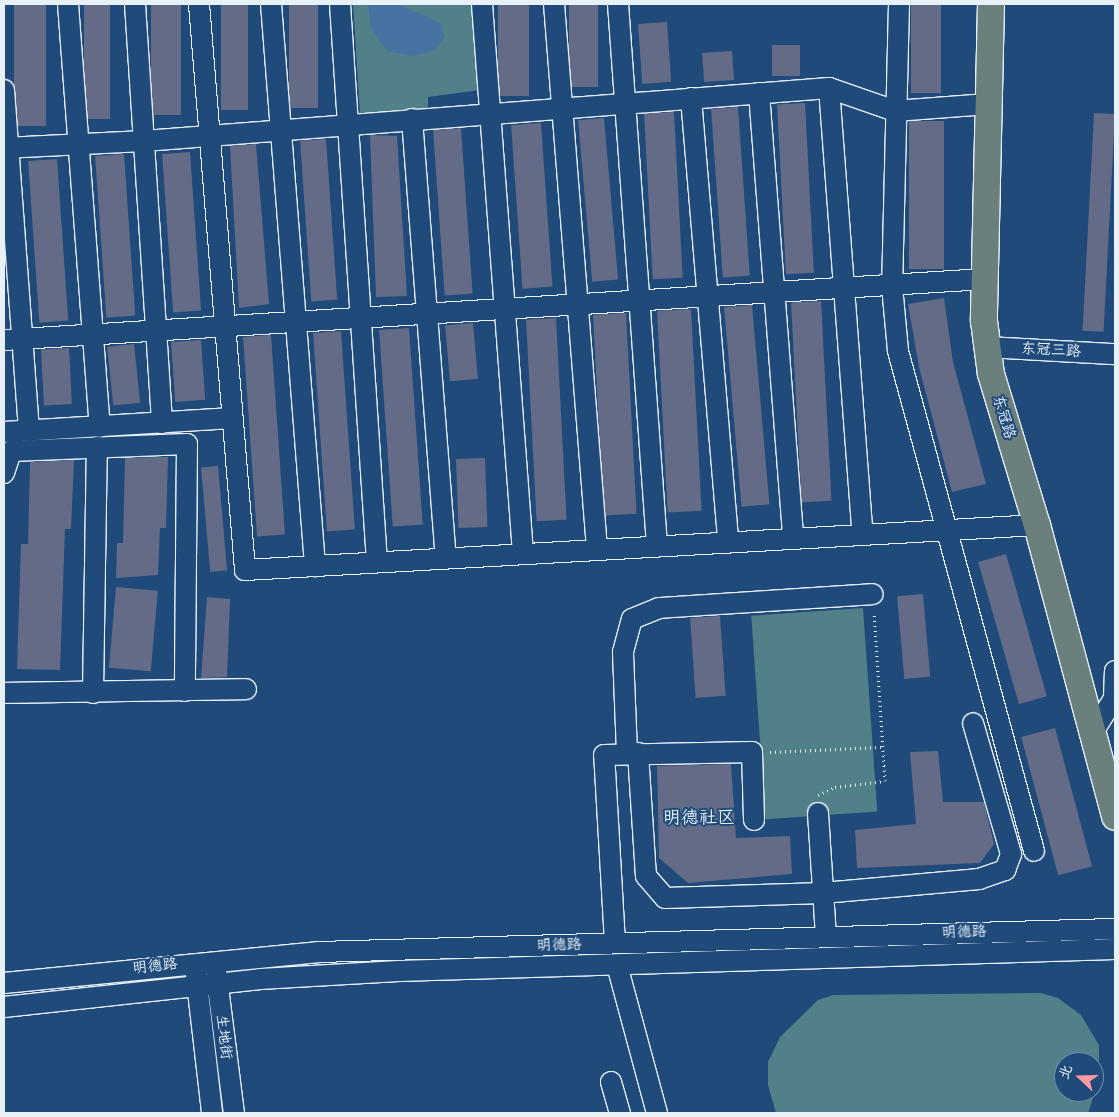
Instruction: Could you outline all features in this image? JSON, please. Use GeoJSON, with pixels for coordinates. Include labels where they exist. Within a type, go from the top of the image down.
{"type":"FeatureCollection","features":[{"type":"Feature","properties":{"kind":"main road","name":"东冠路"},"geometry":{"type":"LineString","coordinates":[[991,4],[985,279],[991,374],[1037,525],[1115,817]]}},
{"type":"Feature","properties":{"kind":"street"},"geometry":{"type":"LineString","coordinates":[[68,4],[100,427]]}},
{"type":"Feature","properties":{"kind":"street"},"geometry":{"type":"LineString","coordinates":[[134,4],[162,423]]}},
{"type":"Feature","properties":{"kind":"street"},"geometry":{"type":"LineString","coordinates":[[199,4],[207,136],[226,326],[245,570],[1037,525]]}},
{"type":"Feature","properties":{"kind":"street"},"geometry":{"type":"LineString","coordinates":[[271,4],[314,566]]}},
{"type":"Feature","properties":{"kind":"street"},"geometry":{"type":"LineString","coordinates":[[340,4],[351,124],[377,562]]}},
{"type":"Feature","properties":{"kind":"street"},"geometry":{"type":"LineString","coordinates":[[482,4],[523,553]]}},
{"type":"Feature","properties":{"kind":"street"},"geometry":{"type":"LineString","coordinates":[[554,4],[597,549]]}},
{"type":"Feature","properties":{"kind":"street"},"geometry":{"type":"LineString","coordinates":[[618,4],[641,301],[657,546]]}},
{"type":"Feature","properties":{"kind":"street"},"geometry":{"type":"LineString","coordinates":[[899,4],[892,286],[898,350],[945,531],[1034,851]]}},
{"type":"Feature","properties":{"kind":"street"},"geometry":{"type":"LineString","coordinates":[[6,148],[144,141],[563,107],[829,88],[895,111],[988,104]]}},
{"type":"Feature","properties":{"kind":"street"},"geometry":{"type":"LineString","coordinates":[[829,88],[842,289],[863,535]]}},
{"type":"Feature","properties":{"kind":"street"},"geometry":{"type":"LineString","coordinates":[[4,90],[12,339],[29,431]]}},
{"type":"Feature","properties":{"kind":"street"},"geometry":{"type":"LineString","coordinates":[[759,93],[793,538]]}},
{"type":"Feature","properties":{"kind":"street"},"geometry":{"type":"LineString","coordinates":[[691,98],[706,297],[728,542]]}},
{"type":"Feature","properties":{"kind":"street"},"geometry":{"type":"LineString","coordinates":[[412,119],[446,558]]}},
{"type":"Feature","properties":{"kind":"street"},"geometry":{"type":"LineString","coordinates":[[12,339],[985,279]]}},
{"type":"Feature","properties":{"kind":"street","name":"东冠三路"},"geometry":{"type":"LineString","coordinates":[[988,347],[1115,354]]}},
{"type":"Feature","properties":{"kind":"street"},"geometry":{"type":"LineString","coordinates":[[4,432],[233,418]]}},
{"type":"Feature","properties":{"kind":"street"},"geometry":{"type":"LineString","coordinates":[[4,474],[11,451],[187,444],[185,691]]}},
{"type":"Feature","properties":{"kind":"street"},"geometry":{"type":"LineString","coordinates":[[93,693],[97,447]]}},
{"type":"Feature","properties":{"kind":"street"},"geometry":{"type":"LineString","coordinates":[[873,594],[659,608],[632,619],[623,652],[646,876],[664,898],[823,893],[979,879],[1005,870],[1011,854],[973,724]]}},
{"type":"Feature","properties":{"kind":"street"},"geometry":{"type":"LineString","coordinates":[[1093,732],[1114,698],[1115,671]]}},
{"type":"Feature","properties":{"kind":"street"},"geometry":{"type":"LineString","coordinates":[[4,692],[93,693],[246,689]]}},
{"type":"Feature","properties":{"kind":"street"},"geometry":{"type":"LineString","coordinates":[[616,943],[604,755],[752,752],[754,820]]}},
{"type":"Feature","properties":{"kind":"street"},"geometry":{"type":"LineString","coordinates":[[818,813],[826,936]]}},
{"type":"Feature","properties":{"kind":"street","name":"明德路"},"geometry":{"type":"LineString","coordinates":[[4,983],[205,961],[319,952],[1115,929]]}},
{"type":"Feature","properties":{"kind":"street","name":"明德路"},"geometry":{"type":"LineString","coordinates":[[4,1008],[218,984],[399,971],[1115,949]]}},
{"type":"Feature","properties":{"kind":"street","name":"生地街"},"geometry":{"type":"LineString","coordinates":[[205,961],[218,984],[234,1113]]}},
{"type":"Feature","properties":{"kind":"street","name":"生地街"},"geometry":{"type":"LineString","coordinates":[[205,961],[198,986],[212,1113]]}},
{"type":"Feature","properties":{"kind":"street"},"geometry":{"type":"LineString","coordinates":[[617,965],[657,1113]]}},
{"type":"Feature","properties":{"kind":"street"},"geometry":{"type":"LineString","coordinates":[[611,1082],[620,1113]]}},
{"type":"Feature","properties":{"kind":"path"},"geometry":{"type":"LineString","coordinates":[[818,813],[818,794],[835,787],[885,781],[881,747],[873,594]]}},
{"type":"Feature","properties":{"kind":"path"},"geometry":{"type":"LineString","coordinates":[[752,752],[881,747]]}},
{"type":"Feature","properties":{"kind":"green space"},"geometry":{"type":"Polygon","coordinates":[[[353,4],[473,4],[480,90],[428,97],[428,108],[360,113],[353,4]]]}},
{"type":"Feature","properties":{"kind":"green space"},"geometry":{"type":"Polygon","coordinates":[[[863,608],[877,812],[766,819],[751,616],[863,608]]]}},
{"type":"Feature","properties":{"kind":"green space"},"geometry":{"type":"Polygon","coordinates":[[[1041,993],[1058,998],[1081,1015],[1099,1045],[1099,1052],[1054,1052],[1054,1102],[1092,1102],[1088,1113],[776,1113],[768,1085],[768,1062],[780,1037],[818,1000],[833,995],[1041,993]]]}},
{"type":"Feature","properties":{"kind":"water"},"geometry":{"type":"Polygon","coordinates":[[[368,4],[398,4],[440,23],[445,37],[435,50],[413,56],[387,51],[371,28],[368,4]]]}},
{"type":"Feature","properties":{"kind":"building"},"geometry":{"type":"Polygon","coordinates":[[[14,4],[46,4],[46,126],[14,126],[14,4]]]}},
{"type":"Feature","properties":{"kind":"building"},"geometry":{"type":"Polygon","coordinates":[[[84,4],[110,4],[110,119],[84,119],[84,4]]]}},
{"type":"Feature","properties":{"kind":"building"},"geometry":{"type":"Polygon","coordinates":[[[151,4],[181,4],[181,115],[151,115],[151,4]]]}},
{"type":"Feature","properties":{"kind":"building"},"geometry":{"type":"Polygon","coordinates":[[[221,4],[248,4],[248,110],[221,110],[221,4]]]}},
{"type":"Feature","properties":{"kind":"building"},"geometry":{"type":"Polygon","coordinates":[[[289,4],[318,4],[318,108],[289,108],[289,4]]]}},
{"type":"Feature","properties":{"kind":"building"},"geometry":{"type":"Polygon","coordinates":[[[498,4],[529,4],[529,96],[498,96],[498,4]]]}},
{"type":"Feature","properties":{"kind":"building"},"geometry":{"type":"Polygon","coordinates":[[[569,4],[598,4],[598,87],[569,87],[569,4]]]}},
{"type":"Feature","properties":{"kind":"building"},"geometry":{"type":"Polygon","coordinates":[[[911,4],[941,4],[941,93],[911,93],[911,4]]]}},
{"type":"Feature","properties":{"kind":"building"},"geometry":{"type":"Polygon","coordinates":[[[667,22],[671,82],[642,84],[638,24],[667,22]]]}},
{"type":"Feature","properties":{"kind":"building"},"geometry":{"type":"Polygon","coordinates":[[[772,45],[800,45],[800,76],[772,76],[772,45]]]}},
{"type":"Feature","properties":{"kind":"building"},"geometry":{"type":"Polygon","coordinates":[[[732,51],[734,80],[704,82],[702,53],[732,51]]]}},
{"type":"Feature","properties":{"kind":"building"},"geometry":{"type":"Polygon","coordinates":[[[805,103],[814,273],[786,274],[777,104],[805,103]]]}},
{"type":"Feature","properties":{"kind":"building"},"geometry":{"type":"Polygon","coordinates":[[[738,107],[750,276],[723,277],[711,109],[738,107]]]}},
{"type":"Feature","properties":{"kind":"building"},"geometry":{"type":"Polygon","coordinates":[[[674,112],[683,278],[653,279],[644,114],[674,112]]]}},
{"type":"Feature","properties":{"kind":"building"},"geometry":{"type":"Polygon","coordinates":[[[1094,113],[1115,114],[1104,332],[1083,331],[1094,113]]]}},
{"type":"Feature","properties":{"kind":"building"},"geometry":{"type":"Polygon","coordinates":[[[604,118],[618,279],[592,282],[578,120],[604,118]]]}},
{"type":"Feature","properties":{"kind":"building"},"geometry":{"type":"Polygon","coordinates":[[[909,121],[944,121],[944,269],[909,269],[909,121]]]}},
{"type":"Feature","properties":{"kind":"building"},"geometry":{"type":"Polygon","coordinates":[[[541,123],[552,287],[523,289],[511,125],[541,123]]]}},
{"type":"Feature","properties":{"kind":"building"},"geometry":{"type":"Polygon","coordinates":[[[461,128],[473,294],[445,296],[433,130],[461,128]]]}},
{"type":"Feature","properties":{"kind":"building"},"geometry":{"type":"Polygon","coordinates":[[[370,135],[397,136],[407,296],[376,297],[370,135]]]}},
{"type":"Feature","properties":{"kind":"building"},"geometry":{"type":"Polygon","coordinates":[[[326,139],[337,300],[311,301],[300,141],[326,139]]]}},
{"type":"Feature","properties":{"kind":"building"},"geometry":{"type":"Polygon","coordinates":[[[256,144],[269,304],[239,308],[230,146],[256,144]]]}},
{"type":"Feature","properties":{"kind":"building"},"geometry":{"type":"Polygon","coordinates":[[[190,152],[201,311],[173,313],[162,154],[190,152]]]}},
{"type":"Feature","properties":{"kind":"building"},"geometry":{"type":"Polygon","coordinates":[[[124,154],[135,316],[106,318],[95,156],[124,154]]]}},
{"type":"Feature","properties":{"kind":"building"},"geometry":{"type":"Polygon","coordinates":[[[57,159],[68,321],[39,323],[28,161],[57,159]]]}},
{"type":"Feature","properties":{"kind":"building"},"geometry":{"type":"Polygon","coordinates":[[[944,298],[953,362],[986,484],[952,492],[919,367],[908,304],[944,298]]]}},
{"type":"Feature","properties":{"kind":"building"},"geometry":{"type":"Polygon","coordinates":[[[821,301],[831,501],[802,502],[791,303],[821,301]]]}},
{"type":"Feature","properties":{"kind":"building"},"geometry":{"type":"Polygon","coordinates":[[[752,305],[769,504],[742,507],[724,307],[752,305]]]}},
{"type":"Feature","properties":{"kind":"building"},"geometry":{"type":"Polygon","coordinates":[[[691,309],[702,511],[668,513],[657,311],[691,309]]]}},
{"type":"Feature","properties":{"kind":"building"},"geometry":{"type":"Polygon","coordinates":[[[626,313],[637,514],[604,515],[593,315],[626,313]]]}},
{"type":"Feature","properties":{"kind":"building"},"geometry":{"type":"Polygon","coordinates":[[[556,318],[567,520],[537,521],[526,320],[556,318]]]}},
{"type":"Feature","properties":{"kind":"building"},"geometry":{"type":"Polygon","coordinates":[[[473,323],[478,379],[450,381],[445,325],[473,323]]]}},
{"type":"Feature","properties":{"kind":"building"},"geometry":{"type":"Polygon","coordinates":[[[409,328],[423,525],[393,527],[379,330],[409,328]]]}},
{"type":"Feature","properties":{"kind":"building"},"geometry":{"type":"Polygon","coordinates":[[[341,331],[355,530],[327,531],[313,333],[341,331]]]}},
{"type":"Feature","properties":{"kind":"building"},"geometry":{"type":"Polygon","coordinates":[[[271,335],[285,535],[257,536],[243,337],[271,335]]]}},
{"type":"Feature","properties":{"kind":"building"},"geometry":{"type":"Polygon","coordinates":[[[201,340],[205,400],[175,402],[171,342],[201,340]]]}},
{"type":"Feature","properties":{"kind":"building"},"geometry":{"type":"Polygon","coordinates":[[[134,344],[140,403],[113,405],[107,347],[134,344]]]}},
{"type":"Feature","properties":{"kind":"building"},"geometry":{"type":"Polygon","coordinates":[[[69,348],[72,404],[44,405],[41,349],[69,348]]]}},
{"type":"Feature","properties":{"kind":"building"},"geometry":{"type":"Polygon","coordinates":[[[168,457],[166,528],[160,528],[158,575],[116,578],[117,543],[123,543],[125,458],[168,457]]]}},
{"type":"Feature","properties":{"kind":"building"},"geometry":{"type":"Polygon","coordinates":[[[485,458],[487,527],[458,528],[456,459],[485,458]]]}},
{"type":"Feature","properties":{"kind":"building"},"geometry":{"type":"Polygon","coordinates":[[[74,460],[71,529],[65,529],[60,670],[17,669],[21,544],[28,544],[30,462],[74,460]]]}},
{"type":"Feature","properties":{"kind":"building"},"geometry":{"type":"Polygon","coordinates":[[[218,466],[227,571],[210,572],[201,467],[218,466]]]}},
{"type":"Feature","properties":{"kind":"building"},"geometry":{"type":"Polygon","coordinates":[[[1006,554],[1047,696],[1019,704],[978,562],[1006,554]]]}},
{"type":"Feature","properties":{"kind":"building"},"geometry":{"type":"Polygon","coordinates":[[[116,587],[158,591],[151,671],[109,668],[116,587]]]}},
{"type":"Feature","properties":{"kind":"building"},"geometry":{"type":"Polygon","coordinates":[[[923,594],[930,677],[904,679],[897,596],[923,594]]]}},
{"type":"Feature","properties":{"kind":"building"},"geometry":{"type":"Polygon","coordinates":[[[207,597],[230,599],[227,677],[201,678],[207,597]]]}},
{"type":"Feature","properties":{"kind":"building"},"geometry":{"type":"Polygon","coordinates":[[[720,616],[726,696],[696,698],[690,618],[720,616]]]}},
{"type":"Feature","properties":{"kind":"building"},"geometry":{"type":"Polygon","coordinates":[[[1055,728],[1092,866],[1058,875],[1021,737],[1055,728]]]}},
{"type":"Feature","properties":{"kind":"building"},"geometry":{"type":"Polygon","coordinates":[[[938,751],[943,802],[984,802],[994,844],[980,863],[857,868],[855,830],[916,824],[910,752],[938,751]]]}},
{"type":"Feature","properties":{"kind":"building"},"geometry":{"type":"Polygon","coordinates":[[[731,764],[736,838],[790,836],[792,874],[688,883],[659,858],[657,766],[731,764]]]}},
{"type":"Feature","properties":{"kind":"district","name":"明德社区"},"geometry":{"type":"Point","coordinates":[699,818]}}]}
